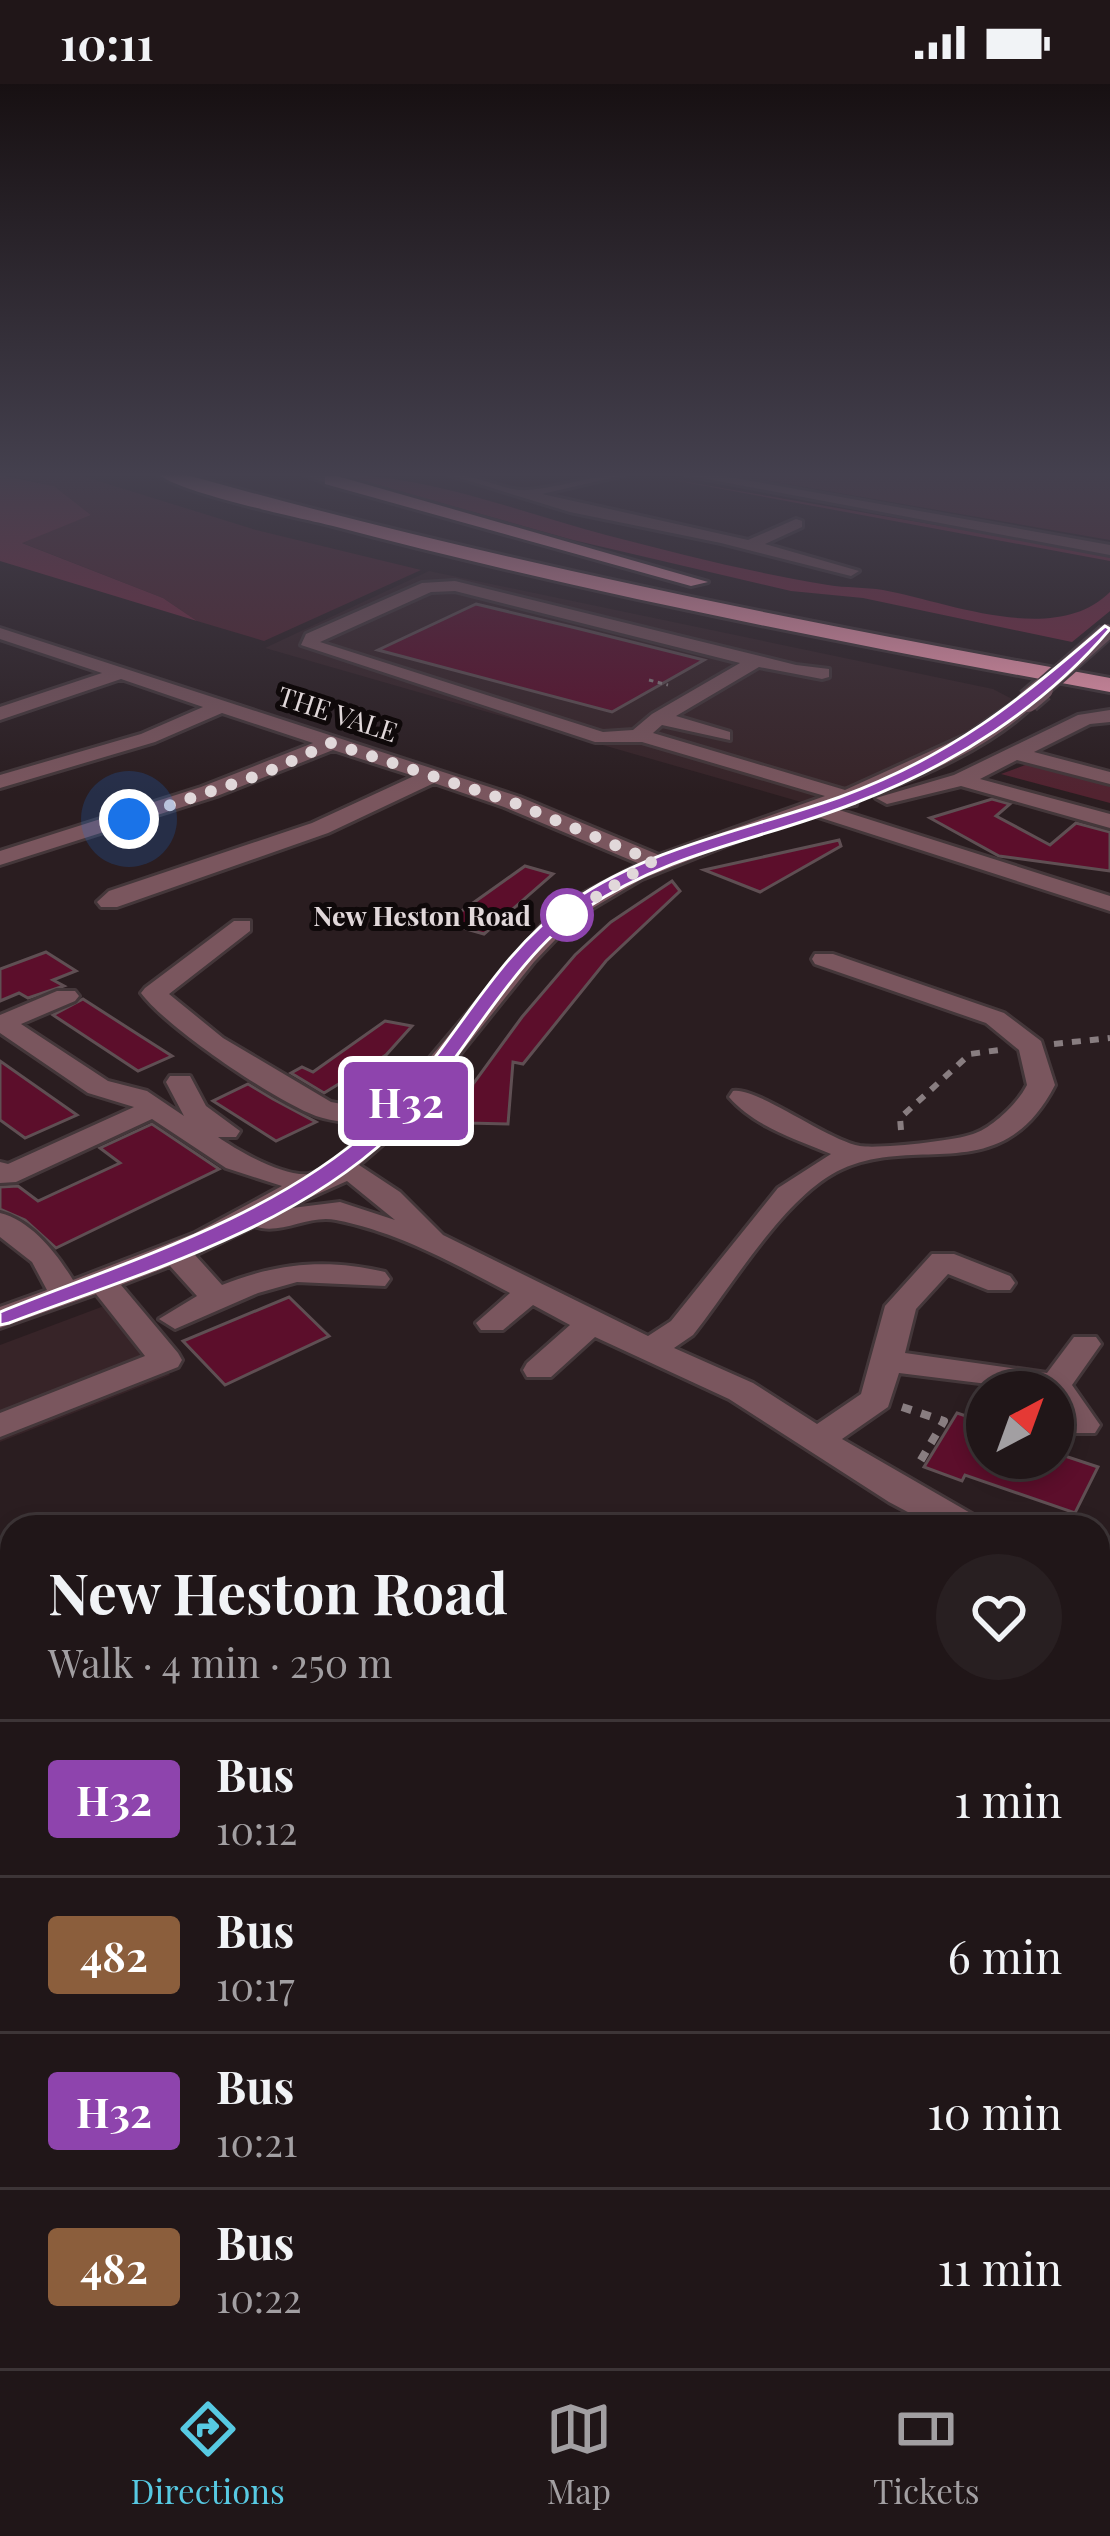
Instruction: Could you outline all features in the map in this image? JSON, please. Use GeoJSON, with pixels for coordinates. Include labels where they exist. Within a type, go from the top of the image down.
{"type":"FeatureCollection","features":[{"type":"Feature","properties":{"kind":"highway"},"geometry":{"type":"LineString","coordinates":[[586,582],[1110,685]]}},
{"type":"Feature","properties":{"kind":"highway"},"geometry":{"type":"LineString","coordinates":[[669,582],[1110,667]]}},
{"type":"Feature","properties":{"kind":"highway"},"geometry":{"type":"LineString","coordinates":[[697,582],[887,627]]}},
{"type":"Feature","properties":{"kind":"street"},"geometry":{"type":"LineString","coordinates":[[822,673],[454,586],[428,586],[312,638],[310,644],[602,738],[644,736],[857,796],[901,797],[961,780],[1085,719],[1110,716]]}},
{"type":"Feature","properties":{"kind":"street"},"geometry":{"type":"LineString","coordinates":[[0,1318],[323,1194],[387,1125],[523,959],[574,908],[653,861],[857,796],[968,745],[1028,701],[1108,630]]}},
{"type":"Feature","properties":{"kind":"street","name":"THE VALE"},"geometry":{"type":"LineString","coordinates":[[0,633],[512,802],[653,861]]}},
{"type":"Feature","properties":{"kind":"street"},"geometry":{"type":"LineString","coordinates":[[644,736],[643,729],[658,718],[756,661]]}},
{"type":"Feature","properties":{"kind":"street"},"geometry":{"type":"LineString","coordinates":[[0,714],[120,673]]}},
{"type":"Feature","properties":{"kind":"street"},"geometry":{"type":"LineString","coordinates":[[0,782],[148,738],[221,706]]}},
{"type":"Feature","properties":{"kind":"street"},"geometry":{"type":"LineString","coordinates":[[658,718],[723,736]]}},
{"type":"Feature","properties":{"kind":"street"},"geometry":{"type":"LineString","coordinates":[[0,858],[172,806],[331,743]]}},
{"type":"Feature","properties":{"kind":"street"},"geometry":{"type":"LineString","coordinates":[[1020,754],[1110,778]]}},
{"type":"Feature","properties":{"kind":"street"},"geometry":{"type":"LineString","coordinates":[[109,902],[320,828],[432,776]]}},
{"type":"Feature","properties":{"kind":"street"},"geometry":{"type":"LineString","coordinates":[[961,780],[1110,820]]}},
{"type":"Feature","properties":{"kind":"street"},"geometry":{"type":"LineString","coordinates":[[817,810],[1107,901]]}},
{"type":"Feature","properties":{"kind":"street"},"geometry":{"type":"LineString","coordinates":[[242,926],[154,993],[214,1044],[323,1109],[387,1125]]}},
{"type":"Feature","properties":{"kind":"street"},"geometry":{"type":"LineString","coordinates":[[651,1349],[682,1328],[788,1194],[829,1164],[858,1156],[982,1142],[1031,1104],[1041,1085],[1032,1033],[995,1018],[876,990],[822,960]]}},
{"type":"Feature","properties":{"kind":"street"},"geometry":{"type":"LineString","coordinates":[[1,1023],[66,997]]}},
{"type":"Feature","properties":{"kind":"street"},"geometry":{"type":"LineString","coordinates":[[1,1023],[98,1087],[137,1097],[236,1162],[262,1168],[442,1245],[529,1293],[741,1391],[943,1515]]}},
{"type":"Feature","properties":{"kind":"street"},"geometry":{"type":"LineString","coordinates":[[180,1082],[195,1111],[254,1149],[262,1168]]}},
{"type":"Feature","properties":{"kind":"street"},"geometry":{"type":"LineString","coordinates":[[743,1097],[776,1120],[858,1156]]}},
{"type":"Feature","properties":{"kind":"street"},"geometry":{"type":"LineString","coordinates":[[0,1171],[7,1176],[154,1108]]}},
{"type":"Feature","properties":{"kind":"street"},"geometry":{"type":"LineString","coordinates":[[323,1194],[368,1202],[387,1125]]}},
{"type":"Feature","properties":{"kind":"street"},"geometry":{"type":"LineString","coordinates":[[371,1184],[442,1245]]}},
{"type":"Feature","properties":{"kind":"street"},"geometry":{"type":"LineString","coordinates":[[0,1222],[44,1257],[65,1293]]}},
{"type":"Feature","properties":{"kind":"street"},"geometry":{"type":"LineString","coordinates":[[174,1251],[216,1298]]}},
{"type":"Feature","properties":{"kind":"street"},"geometry":{"type":"LineString","coordinates":[[820,1438],[876,1399],[901,1306],[943,1261],[999,1283]]}},
{"type":"Feature","properties":{"kind":"street"},"geometry":{"type":"LineString","coordinates":[[175,1319],[278,1274],[354,1272],[374,1279]]}},
{"type":"Feature","properties":{"kind":"street"},"geometry":{"type":"LineString","coordinates":[[0,1426],[166,1360],[100,1279]]}},
{"type":"Feature","properties":{"kind":"street"},"geometry":{"type":"LineString","coordinates":[[492,1323],[529,1293]]}},
{"type":"Feature","properties":{"kind":"street"},"geometry":{"type":"LineString","coordinates":[[539,1370],[591,1323]]}},
{"type":"Feature","properties":{"kind":"street"},"geometry":{"type":"LineString","coordinates":[[1065,1371],[1085,1344]]}},
{"type":"Feature","properties":{"kind":"street"},"geometry":{"type":"LineString","coordinates":[[887,1361],[966,1372]]}},
{"type":"Feature","properties":{"kind":"street"},"geometry":{"type":"LineString","coordinates":[[1074,1412],[1083,1425]]}},
{"type":"Feature","properties":{"kind":"path"},"geometry":{"type":"LineString","coordinates":[[904,1153],[900,1118],[970,1054],[1032,1033],[1110,1038]]}},
{"type":"Feature","properties":{"kind":"path"},"geometry":{"type":"LineString","coordinates":[[876,1399],[944,1421],[901,1493]]}},
{"type":"Feature","properties":{"kind":"shaded area"},"geometry":{"type":"Polygon","coordinates":[[[68,582],[121,582],[163,598],[197,621],[68,582]]]}},
{"type":"Feature","properties":{"kind":"shaded area"},"geometry":{"type":"Polygon","coordinates":[[[121,582],[395,582],[264,641],[197,621],[163,598],[121,582]]]}},
{"type":"Feature","properties":{"kind":"shaded area"},"geometry":{"type":"Polygon","coordinates":[[[406,582],[480,582],[993,689],[1012,699],[957,740],[808,804],[265,648],[406,582]]]}},
{"type":"Feature","properties":{"kind":"shaded area"},"geometry":{"type":"Polygon","coordinates":[[[751,582],[809,582],[883,590],[1031,619],[1060,617],[1087,608],[1110,592],[1110,611],[1072,642],[863,598],[751,582]]]}},
{"type":"Feature","properties":{"kind":"shaded area"},"geometry":{"type":"Polygon","coordinates":[[[1033,762],[1110,782],[1110,803],[1001,774],[1033,762]]]}},
{"type":"Feature","properties":{"kind":"shaded area"},"geometry":{"type":"Polygon","coordinates":[[[112,1303],[170,1375],[0,1442],[0,1345],[112,1303]]]}},
{"type":"Feature","properties":{"kind":"building"},"geometry":{"type":"Polygon","coordinates":[[[476,604],[704,660],[612,712],[378,650],[476,604]]]}},
{"type":"Feature","properties":{"kind":"building"},"geometry":{"type":"Polygon","coordinates":[[[992,799],[1010,804],[996,816],[1050,845],[1076,823],[1110,832],[1110,871],[999,856],[930,818],[992,799]]]}},
{"type":"Feature","properties":{"kind":"building"},"geometry":{"type":"Polygon","coordinates":[[[839,840],[841,846],[760,892],[704,870],[839,840]]]}},
{"type":"Feature","properties":{"kind":"building"},"geometry":{"type":"Polygon","coordinates":[[[525,866],[553,874],[484,934],[445,923],[525,866]]]}},
{"type":"Feature","properties":{"kind":"building"},"geometry":{"type":"Polygon","coordinates":[[[672,881],[680,891],[606,961],[523,1064],[513,1062],[508,1124],[468,1123],[473,1084],[522,1017],[575,955],[611,922],[672,881]]]}},
{"type":"Feature","properties":{"kind":"building"},"geometry":{"type":"Polygon","coordinates":[[[46,952],[76,971],[53,980],[64,986],[0,1001],[0,969],[46,952]]]}},
{"type":"Feature","properties":{"kind":"building"},"geometry":{"type":"Polygon","coordinates":[[[83,999],[172,1056],[138,1071],[53,1015],[83,999]]]}},
{"type":"Feature","properties":{"kind":"building"},"geometry":{"type":"Polygon","coordinates":[[[385,1021],[412,1026],[386,1055],[324,1093],[291,1073],[302,1067],[313,1072],[385,1021]]]}},
{"type":"Feature","properties":{"kind":"building"},"geometry":{"type":"Polygon","coordinates":[[[0,1061],[77,1115],[25,1138],[0,1120],[0,1061]]]}},
{"type":"Feature","properties":{"kind":"building"},"geometry":{"type":"Polygon","coordinates":[[[248,1084],[316,1122],[276,1141],[213,1101],[248,1084]]]}},
{"type":"Feature","properties":{"kind":"building"},"geometry":{"type":"Polygon","coordinates":[[[152,1124],[219,1169],[56,1248],[25,1220],[0,1209],[0,1187],[18,1186],[38,1201],[120,1163],[100,1148],[152,1124]]]}},
{"type":"Feature","properties":{"kind":"building"},"geometry":{"type":"Polygon","coordinates":[[[289,1297],[329,1336],[225,1385],[183,1341],[289,1297]]]}},
{"type":"Feature","properties":{"kind":"building"},"geometry":{"type":"Polygon","coordinates":[[[957,1413],[966,1416],[966,1475],[962,1481],[924,1467],[957,1413]]]}},
{"type":"Feature","properties":{"kind":"building"},"geometry":{"type":"Polygon","coordinates":[[[1074,1459],[1098,1467],[1075,1513],[977,1479],[1074,1479],[1074,1459]]]}},
{"type":"Feature","properties":{"kind":"bus line","name":"H32"},"geometry":{"type":"LineString","coordinates":[[0,1318],[174,1251],[308,1189],[384,1130],[523,959],[574,908],[653,861],[848,800],[968,745],[1028,701],[1110,629]]}},
{"type":"Feature","properties":{"kind":"place","name":"New Heston Road"},"geometry":{"type":"Point","coordinates":[567,915]}},
{"type":"Feature","properties":{"kind":"route"},"geometry":{"type":"LineString","coordinates":[[129,819],[265,773],[331,743],[512,802],[653,861],[567,915]]}}]}
